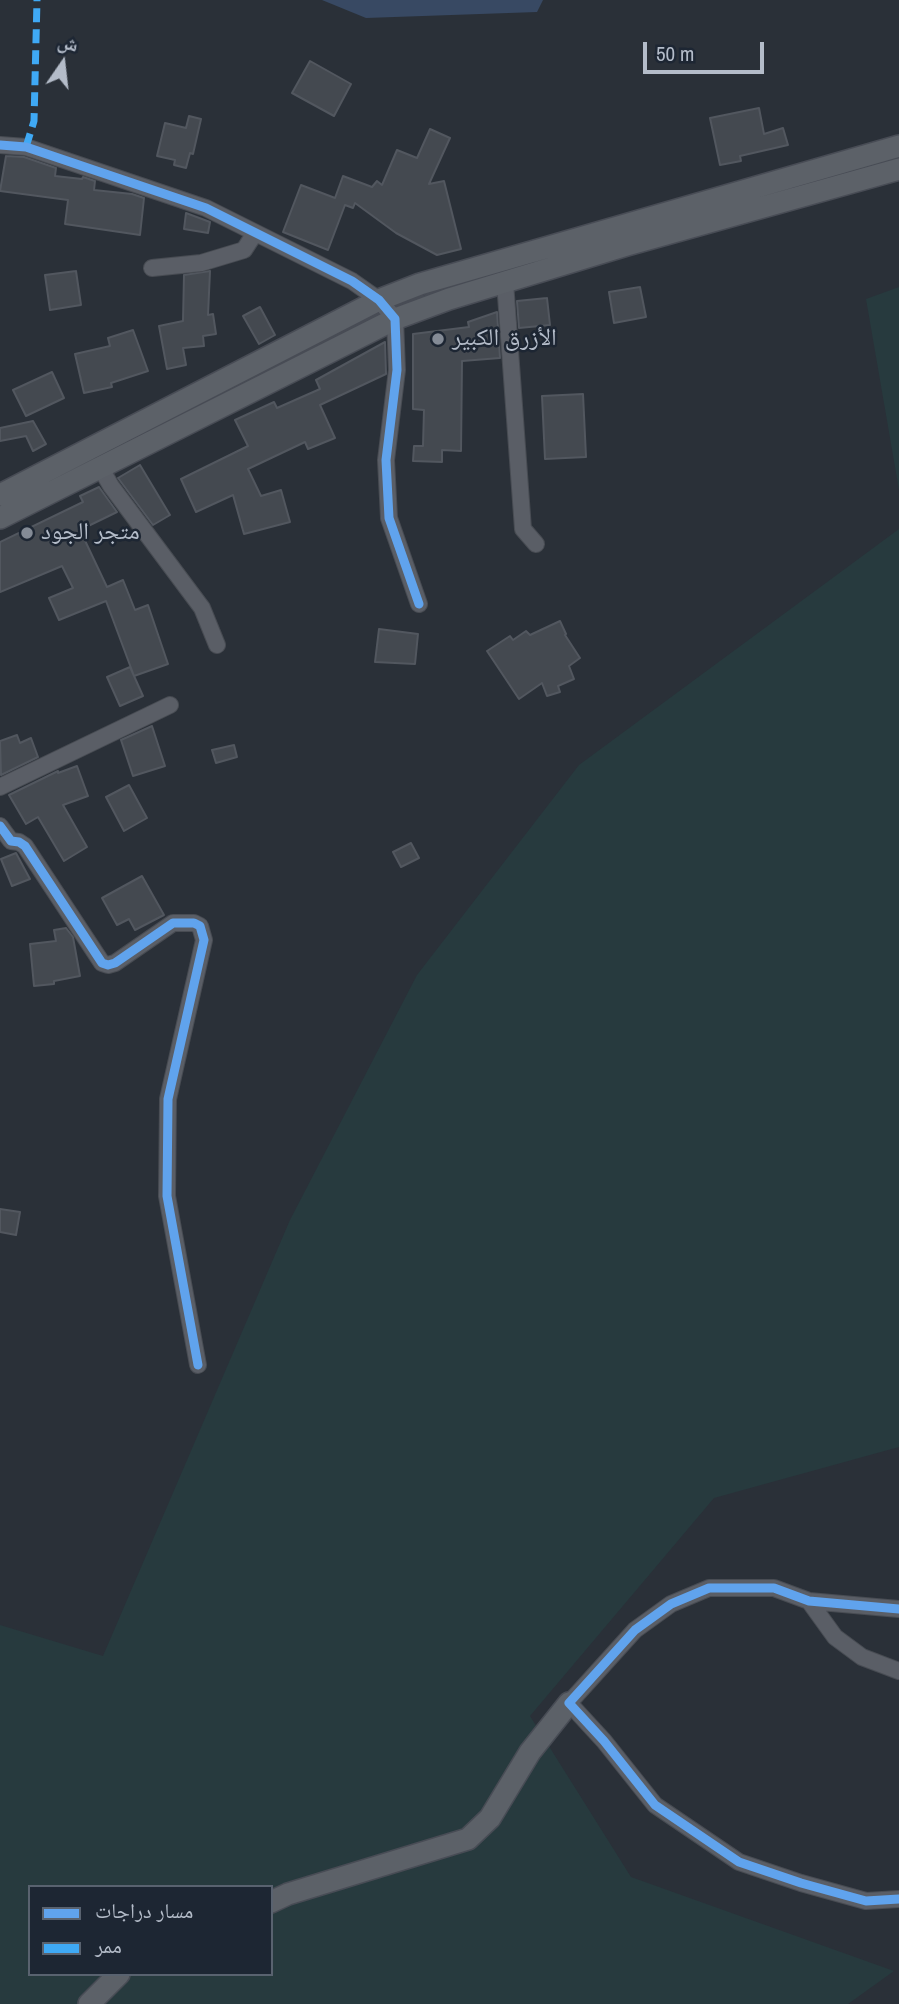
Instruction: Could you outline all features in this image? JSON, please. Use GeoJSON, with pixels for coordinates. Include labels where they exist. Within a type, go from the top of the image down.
{"type":"FeatureCollection","features":[{"type":"Feature","properties":{"kind":"main road"},"geometry":{"type":"LineString","coordinates":[[0,495],[379,300],[420,284],[899,146]]}},
{"type":"Feature","properties":{"kind":"main road"},"geometry":{"type":"LineString","coordinates":[[0,518],[395,318],[505,282],[899,169]]}},
{"type":"Feature","properties":{"kind":"main road"},"geometry":{"type":"LineString","coordinates":[[273,1901],[288,1894],[468,1839],[490,1818],[530,1752],[569,1703]]}},
{"type":"Feature","properties":{"kind":"main road"},"geometry":{"type":"LineString","coordinates":[[89,2004],[117,1976]]}},
{"type":"Feature","properties":{"kind":"street"},"geometry":{"type":"LineString","coordinates":[[0,145],[26,147],[206,208],[352,281],[379,300],[395,318],[397,370],[386,460],[388,518],[419,604]]}},
{"type":"Feature","properties":{"kind":"street"},"geometry":{"type":"LineString","coordinates":[[152,268],[201,263],[244,250],[255,233]]}},
{"type":"Feature","properties":{"kind":"street"},"geometry":{"type":"LineString","coordinates":[[505,282],[523,529],[536,544]]}},
{"type":"Feature","properties":{"kind":"street"},"geometry":{"type":"LineString","coordinates":[[100,467],[118,496],[202,608],[217,645]]}},
{"type":"Feature","properties":{"kind":"street"},"geometry":{"type":"LineString","coordinates":[[0,787],[170,705]]}},
{"type":"Feature","properties":{"kind":"street"},"geometry":{"type":"LineString","coordinates":[[0,826],[5,843],[19,842],[25,846],[102,963],[115,963],[173,923],[194,923],[200,926],[204,940],[168,1099],[167,1196],[198,1365]]}},
{"type":"Feature","properties":{"kind":"street"},"geometry":{"type":"LineString","coordinates":[[899,1609],[809,1601],[774,1588],[709,1588],[671,1604],[635,1630],[569,1703],[604,1741],[655,1805],[739,1862],[801,1883],[866,1900],[899,1899]]}},
{"type":"Feature","properties":{"kind":"street"},"geometry":{"type":"LineString","coordinates":[[809,1601],[835,1637],[862,1657],[899,1671]]}},
{"type":"Feature","properties":{"kind":"green space"},"geometry":{"type":"Polygon","coordinates":[[[899,287],[899,490],[866,299],[899,287]]]}},
{"type":"Feature","properties":{"kind":"green space"},"geometry":{"type":"Polygon","coordinates":[[[899,529],[899,1447],[714,1498],[530,1716],[631,1877],[894,1971],[848,2004],[0,2004],[0,1625],[103,1656],[290,1220],[417,975],[579,765],[899,529]]]}},
{"type":"Feature","properties":{"kind":"water"},"geometry":{"type":"Polygon","coordinates":[[[322,0],[543,0],[537,12],[366,18],[322,0]]]}},
{"type":"Feature","properties":{"kind":"building"},"geometry":{"type":"Polygon","coordinates":[[[310,61],[351,84],[334,116],[292,93],[310,61]]]}},
{"type":"Feature","properties":{"kind":"building"},"geometry":{"type":"Polygon","coordinates":[[[759,108],[764,134],[783,128],[788,145],[740,156],[741,161],[720,165],[710,118],[759,108]]]}},
{"type":"Feature","properties":{"kind":"building"},"geometry":{"type":"Polygon","coordinates":[[[189,116],[201,119],[193,154],[190,153],[186,168],[174,165],[175,160],[157,156],[165,123],[186,128],[189,116]]]}},
{"type":"Feature","properties":{"kind":"building"},"geometry":{"type":"Polygon","coordinates":[[[430,129],[450,138],[429,184],[444,181],[461,249],[437,255],[396,233],[355,203],[353,208],[345,205],[328,250],[283,232],[301,185],[335,198],[343,176],[372,187],[377,181],[382,185],[397,150],[417,158],[430,129]]]}},
{"type":"Feature","properties":{"kind":"building"},"geometry":{"type":"Polygon","coordinates":[[[6,156],[24,157],[56,168],[55,176],[83,177],[95,181],[94,190],[144,198],[140,235],[65,224],[68,200],[0,191],[6,156]]]}},
{"type":"Feature","properties":{"kind":"building"},"geometry":{"type":"Polygon","coordinates":[[[186,213],[210,222],[208,233],[184,229],[186,213]]]}},
{"type":"Feature","properties":{"kind":"building"},"geometry":{"type":"Polygon","coordinates":[[[76,271],[81,305],[50,310],[45,275],[76,271]]]}},
{"type":"Feature","properties":{"kind":"building"},"geometry":{"type":"Polygon","coordinates":[[[210,271],[208,315],[213,314],[216,334],[203,336],[204,346],[183,348],[186,365],[167,369],[159,326],[183,321],[184,275],[210,271]]]}},
{"type":"Feature","properties":{"kind":"building"},"geometry":{"type":"Polygon","coordinates":[[[640,287],[646,317],[614,323],[609,292],[640,287]]]}},
{"type":"Feature","properties":{"kind":"building"},"geometry":{"type":"Polygon","coordinates":[[[547,298],[550,325],[519,328],[517,301],[547,298]]]}},
{"type":"Feature","properties":{"kind":"building"},"geometry":{"type":"Polygon","coordinates":[[[260,307],[275,335],[259,344],[243,316],[260,307]]]}},
{"type":"Feature","properties":{"kind":"building"},"geometry":{"type":"Polygon","coordinates":[[[497,312],[500,358],[462,361],[461,451],[442,450],[442,462],[413,461],[414,446],[423,446],[424,410],[413,409],[413,334],[469,327],[468,322],[497,312]]]}},
{"type":"Feature","properties":{"kind":"building"},"geometry":{"type":"Polygon","coordinates":[[[133,330],[148,371],[111,383],[112,387],[84,393],[75,354],[110,346],[108,338],[133,330]]]}},
{"type":"Feature","properties":{"kind":"building"},"geometry":{"type":"Polygon","coordinates":[[[385,342],[386,374],[320,405],[335,438],[308,449],[305,442],[248,469],[261,496],[281,490],[290,522],[244,534],[233,495],[196,512],[181,479],[248,446],[235,420],[274,402],[277,408],[320,389],[316,380],[385,342]]]}},
{"type":"Feature","properties":{"kind":"building"},"geometry":{"type":"Polygon","coordinates":[[[52,372],[64,398],[26,416],[13,390],[52,372]]]}},
{"type":"Feature","properties":{"kind":"building"},"geometry":{"type":"Polygon","coordinates":[[[583,394],[586,457],[545,459],[542,396],[583,394]]]}},
{"type":"Feature","properties":{"kind":"building"},"geometry":{"type":"Polygon","coordinates":[[[33,421],[46,444],[33,451],[26,436],[0,441],[0,428],[33,421]]]}},
{"type":"Feature","properties":{"kind":"building"},"geometry":{"type":"Polygon","coordinates":[[[140,465],[170,515],[153,525],[118,478],[140,465]]]}},
{"type":"Feature","properties":{"kind":"building"},"geometry":{"type":"Polygon","coordinates":[[[99,487],[117,512],[80,530],[107,587],[123,580],[135,610],[148,605],[168,664],[134,676],[106,601],[59,620],[49,598],[73,588],[62,566],[0,592],[0,542],[83,502],[80,496],[99,487]]]}},
{"type":"Feature","properties":{"kind":"building"},"geometry":{"type":"Polygon","coordinates":[[[560,621],[565,635],[580,658],[569,666],[574,679],[558,686],[560,692],[547,696],[542,683],[519,699],[487,651],[510,636],[513,640],[526,631],[530,635],[560,621]]]}},
{"type":"Feature","properties":{"kind":"building"},"geometry":{"type":"Polygon","coordinates":[[[379,629],[418,634],[415,664],[375,662],[379,629]]]}},
{"type":"Feature","properties":{"kind":"building"},"geometry":{"type":"Polygon","coordinates":[[[130,667],[143,696],[120,706],[107,677],[130,667]]]}},
{"type":"Feature","properties":{"kind":"building"},"geometry":{"type":"Polygon","coordinates":[[[152,726],[165,766],[133,776],[121,740],[152,726]]]}},
{"type":"Feature","properties":{"kind":"building"},"geometry":{"type":"Polygon","coordinates":[[[17,735],[20,743],[31,738],[38,757],[1,775],[0,741],[17,735]]]}},
{"type":"Feature","properties":{"kind":"building"},"geometry":{"type":"Polygon","coordinates":[[[234,745],[237,757],[216,763],[212,750],[234,745]]]}},
{"type":"Feature","properties":{"kind":"building"},"geometry":{"type":"Polygon","coordinates":[[[77,766],[88,796],[63,805],[87,847],[64,861],[38,817],[26,824],[9,795],[58,771],[77,766]]]}},
{"type":"Feature","properties":{"kind":"building"},"geometry":{"type":"Polygon","coordinates":[[[129,785],[147,818],[124,831],[106,797],[129,785]]]}},
{"type":"Feature","properties":{"kind":"building"},"geometry":{"type":"Polygon","coordinates":[[[411,843],[419,858],[401,867],[393,852],[411,843]]]}},
{"type":"Feature","properties":{"kind":"building"},"geometry":{"type":"Polygon","coordinates":[[[16,853],[30,879],[12,886],[1,859],[16,853]]]}},
{"type":"Feature","properties":{"kind":"building"},"geometry":{"type":"Polygon","coordinates":[[[142,876],[164,915],[135,930],[129,919],[117,925],[102,898],[142,876]]]}},
{"type":"Feature","properties":{"kind":"building"},"geometry":{"type":"Polygon","coordinates":[[[66,928],[73,937],[80,976],[54,981],[54,984],[34,986],[30,944],[56,941],[54,930],[66,928]]]}},
{"type":"Feature","properties":{"kind":"building"},"geometry":{"type":"Polygon","coordinates":[[[0,1209],[20,1212],[16,1235],[0,1232],[0,1209]]]}},
{"type":"Feature","properties":{"kind":"marked path"},"geometry":{"type":"LineString","coordinates":[[26,147],[34,121],[37,0]]}},
{"type":"Feature","properties":{"kind":"cycle path"},"geometry":{"type":"LineString","coordinates":[[0,145],[26,147],[206,208],[352,281],[379,300],[395,319],[397,370],[386,460],[389,518],[419,604]]}},
{"type":"Feature","properties":{"kind":"cycle path"},"geometry":{"type":"LineString","coordinates":[[0,826],[11,841],[25,846],[102,963],[115,963],[173,923],[194,923],[200,926],[204,940],[168,1099],[167,1196],[198,1365]]}},
{"type":"Feature","properties":{"kind":"cycle path"},"geometry":{"type":"LineString","coordinates":[[899,1609],[809,1601],[774,1588],[709,1588],[671,1604],[635,1630],[569,1703],[604,1741],[655,1805],[739,1862],[866,1901],[899,1899]]}},
{"type":"Feature","properties":{"kind":"place","name":"الأزرق الكبير"},"geometry":{"type":"Point","coordinates":[438,339]}},
{"type":"Feature","properties":{"kind":"place","name":"متجر الجود"},"geometry":{"type":"Point","coordinates":[27,533]}}]}
